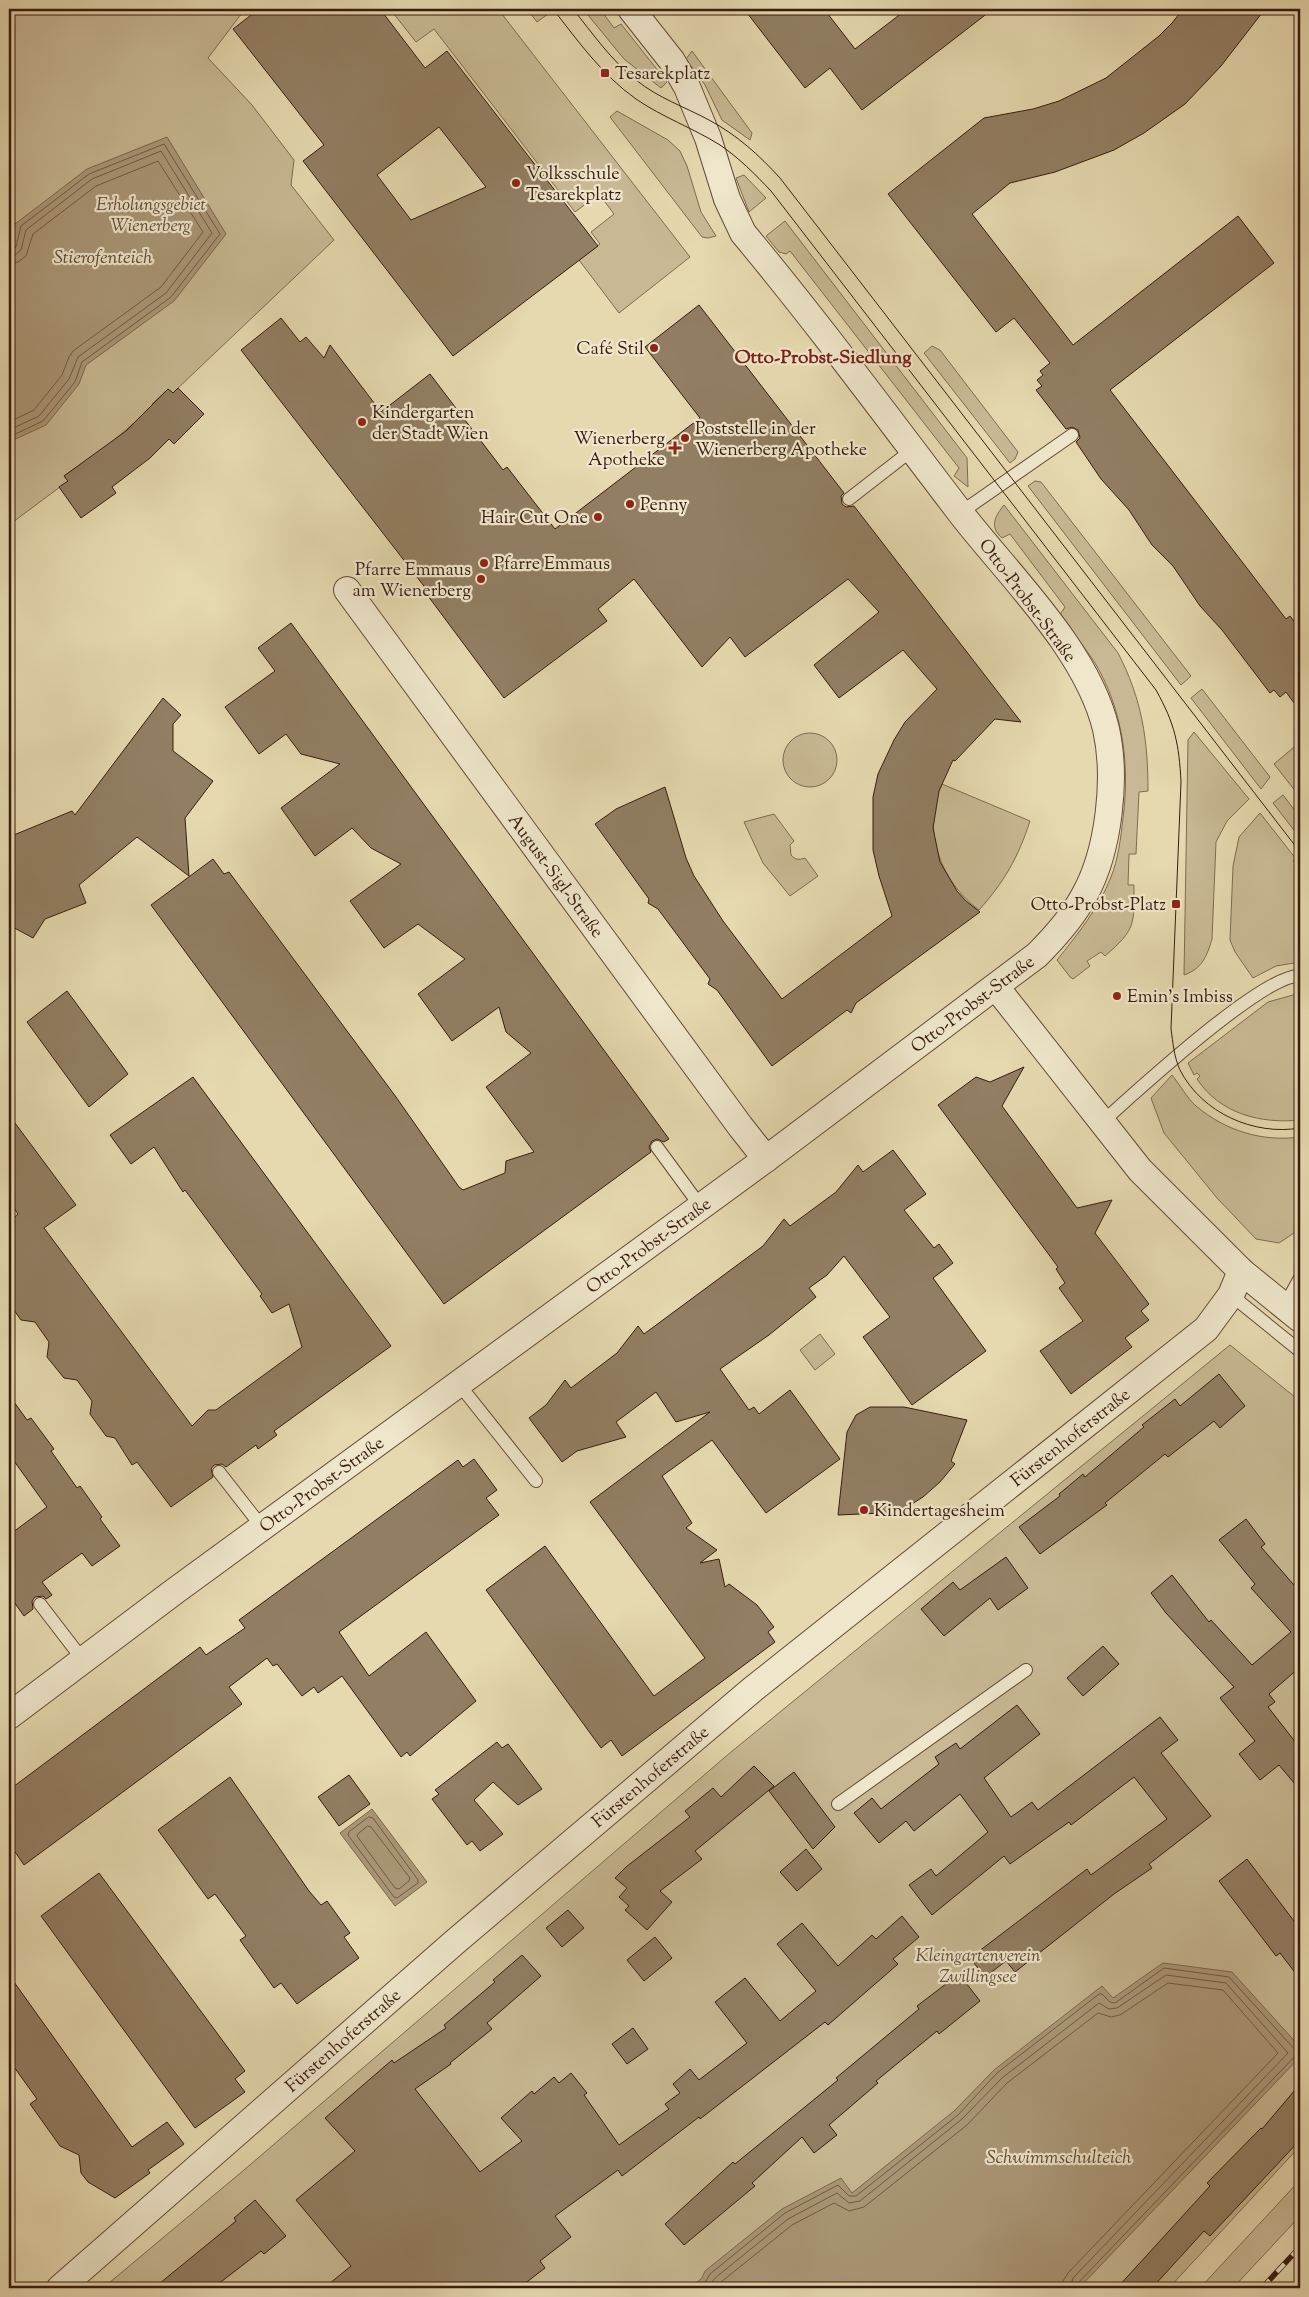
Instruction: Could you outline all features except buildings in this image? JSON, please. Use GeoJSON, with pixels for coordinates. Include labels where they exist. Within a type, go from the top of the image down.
{"type":"FeatureCollection","features":[{"type":"Feature","properties":{"kind":"street","name":"Otto-Probst-Straße"},"geometry":{"type":"LineString","coordinates":[[9,1716],[262,1527],[701,1207],[996,987],[1047,945],[1074,913],[1086,893],[1104,841],[1110,798],[1110,758],[1106,730],[1091,687],[1062,639],[960,513],[743,233],[727,200],[708,138],[687,86],[672,61],[632,9]]}},
{"type":"Feature","properties":{"kind":"street","name":"August-Sigl-Straße"},"geometry":{"type":"LineString","coordinates":[[347,590],[552,873],[766,1159]]}},
{"type":"Feature","properties":{"kind":"street"},"geometry":{"type":"LineString","coordinates":[[996,987],[1140,1170],[1241,1271],[1292,1313]]}},
{"type":"Feature","properties":{"kind":"street","name":"Fürstenhoferstraße"},"geometry":{"type":"LineString","coordinates":[[60,2288],[595,1822],[753,1689],[1206,1329],[1231,1295],[1241,1271]]}},
{"type":"Feature","properties":{"kind":"lane"},"geometry":{"type":"LineString","coordinates":[[960,513],[1072,435]]}},
{"type":"Feature","properties":{"kind":"lane"},"geometry":{"type":"LineString","coordinates":[[849,499],[912,450]]}},
{"type":"Feature","properties":{"kind":"lane"},"geometry":{"type":"LineString","coordinates":[[1102,1123],[1154,1075],[1267,987],[1292,975],[1300,976]]}},
{"type":"Feature","properties":{"kind":"lane"},"geometry":{"type":"LineString","coordinates":[[657,1147],[701,1207]]}},
{"type":"Feature","properties":{"kind":"lane"},"geometry":{"type":"LineString","coordinates":[[1292,1313],[1300,1278]]}},
{"type":"Feature","properties":{"kind":"lane"},"geometry":{"type":"LineString","coordinates":[[1231,1295],[1300,1351]]}},
{"type":"Feature","properties":{"kind":"lane"},"geometry":{"type":"LineString","coordinates":[[458,1383],[536,1481]]}},
{"type":"Feature","properties":{"kind":"lane"},"geometry":{"type":"LineString","coordinates":[[219,1472],[262,1527]]}},
{"type":"Feature","properties":{"kind":"lane"},"geometry":{"type":"LineString","coordinates":[[40,1604],[83,1660]]}},
{"type":"Feature","properties":{"kind":"lane"},"geometry":{"type":"LineString","coordinates":[[838,1804],[1026,1670]]}},
{"type":"Feature","properties":{"kind":"green space","name":"Erholungsgebiet Wienerberg"},"geometry":{"type":"Polygon","coordinates":[[[9,9],[245,9],[208,58],[252,105],[294,160],[291,185],[334,240],[173,393],[168,389],[152,404],[156,409],[136,421],[112,442],[64,476],[68,481],[9,525],[9,9]]]}},
{"type":"Feature","properties":{"kind":"green space"},"geometry":{"type":"Polygon","coordinates":[[[390,9],[498,9],[690,257],[619,313],[579,260],[600,244],[591,232],[614,214],[599,194],[575,212],[434,29],[416,42],[390,9]]]}},
{"type":"Feature","properties":{"kind":"green space"},"geometry":{"type":"Polygon","coordinates":[[[527,9],[543,9],[548,14],[537,22],[527,9]]]}},
{"type":"Feature","properties":{"kind":"green space"},"geometry":{"type":"Polygon","coordinates":[[[583,9],[600,9],[614,28],[621,24],[667,82],[661,88],[624,59],[583,9]]]}},
{"type":"Feature","properties":{"kind":"green space"},"geometry":{"type":"Polygon","coordinates":[[[692,51],[752,133],[750,140],[722,120],[705,85],[686,59],[692,51]]]}},
{"type":"Feature","properties":{"kind":"green space"},"geometry":{"type":"Polygon","coordinates":[[[617,111],[668,140],[680,151],[687,166],[701,212],[716,236],[702,237],[610,117],[617,111]]]}},
{"type":"Feature","properties":{"kind":"green space"},"geometry":{"type":"Polygon","coordinates":[[[744,175],[766,198],[749,212],[736,178],[744,175]]]}},
{"type":"Feature","properties":{"kind":"green space"},"geometry":{"type":"Polygon","coordinates":[[[785,221],[967,458],[968,487],[954,476],[959,468],[790,251],[786,254],[779,252],[766,236],[785,221]]]}},
{"type":"Feature","properties":{"kind":"green space"},"geometry":{"type":"Polygon","coordinates":[[[932,346],[940,350],[1018,452],[1015,459],[1010,463],[924,353],[932,346]]]}},
{"type":"Feature","properties":{"kind":"green space"},"geometry":{"type":"Polygon","coordinates":[[[1035,481],[1041,482],[1191,676],[1181,685],[1028,486],[1035,481]]]}},
{"type":"Feature","properties":{"kind":"green space"},"geometry":{"type":"Polygon","coordinates":[[[1004,505],[1118,653],[1133,687],[1145,737],[1148,791],[1139,792],[1136,854],[1129,854],[1128,885],[1134,885],[1134,909],[1131,925],[1123,939],[1115,947],[1105,956],[1101,952],[1087,961],[1090,966],[1073,979],[1057,960],[1094,910],[1106,888],[1116,863],[1125,798],[1125,758],[1118,719],[1105,681],[1091,657],[1060,617],[1065,607],[1010,534],[1002,538],[996,530],[996,517],[1004,505]]]}},
{"type":"Feature","properties":{"kind":"green space"},"geometry":{"type":"Polygon","coordinates":[[[1202,689],[1270,777],[1261,789],[1191,698],[1202,689]]]}},
{"type":"Feature","properties":{"kind":"green space"},"geometry":{"type":"Polygon","coordinates":[[[1194,732],[1249,799],[1227,821],[1216,842],[1212,939],[1203,961],[1195,969],[1184,975],[1188,740],[1194,732]]]}},
{"type":"Feature","properties":{"kind":"green space"},"geometry":{"type":"Polygon","coordinates":[[[810,733],[820,735],[829,741],[835,750],[837,760],[835,770],[829,779],[820,785],[810,787],[800,785],[791,779],[785,770],[783,760],[785,750],[791,741],[800,735],[810,733]]]}},
{"type":"Feature","properties":{"kind":"green space"},"geometry":{"type":"Polygon","coordinates":[[[1300,742],[1300,797],[1274,764],[1300,742]]]}},
{"type":"Feature","properties":{"kind":"green space"},"geometry":{"type":"Polygon","coordinates":[[[942,784],[1030,821],[1009,869],[979,910],[965,898],[954,884],[938,853],[933,819],[936,801],[942,784]]]}},
{"type":"Feature","properties":{"kind":"green space"},"geometry":{"type":"Polygon","coordinates":[[[1283,795],[1300,817],[1300,838],[1273,803],[1283,795]]]}},
{"type":"Feature","properties":{"kind":"green space"},"geometry":{"type":"Polygon","coordinates":[[[1260,813],[1296,859],[1293,861],[1300,865],[1300,962],[1276,966],[1253,978],[1235,952],[1230,940],[1233,866],[1239,837],[1260,813]]]}},
{"type":"Feature","properties":{"kind":"green space"},"geometry":{"type":"Polygon","coordinates":[[[774,814],[794,841],[790,845],[791,855],[797,859],[805,858],[818,876],[790,896],[763,863],[744,822],[774,814]]]}},
{"type":"Feature","properties":{"kind":"green space"},"geometry":{"type":"Polygon","coordinates":[[[1300,993],[1300,1120],[1285,1121],[1256,1118],[1242,1114],[1217,1101],[1206,1091],[1197,1079],[1200,1076],[1197,1073],[1194,1075],[1188,1063],[1268,1002],[1300,993]]]}},
{"type":"Feature","properties":{"kind":"green space"},"geometry":{"type":"Polygon","coordinates":[[[1172,1075],[1196,1106],[1232,1128],[1245,1133],[1272,1138],[1300,1137],[1300,1229],[1279,1243],[1256,1239],[1217,1198],[1164,1133],[1151,1098],[1172,1075]]]}},
{"type":"Feature","properties":{"kind":"green space"},"geometry":{"type":"Polygon","coordinates":[[[820,1334],[835,1354],[815,1370],[800,1350],[820,1334]]]}},
{"type":"Feature","properties":{"kind":"green space","name":"Kleingartenverein Zwillingsee"},"geometry":{"type":"Polygon","coordinates":[[[1230,1345],[1300,1401],[1300,2146],[1169,2288],[103,2288],[244,2170],[731,1752],[1230,1345]]]}},
{"type":"Feature","properties":{"kind":"green space"},"geometry":{"type":"Polygon","coordinates":[[[1300,2180],[1300,2216],[1233,2288],[1200,2288],[1300,2180]]]}},
{"type":"Feature","properties":{"kind":"water","name":"Stierofenteich"},"geometry":{"type":"Polygon","coordinates":[[[167,137],[226,234],[174,301],[86,365],[79,384],[46,425],[9,442],[9,250],[15,224],[87,169],[167,137]]]}},
{"type":"Feature","properties":{"kind":"water"},"geometry":{"type":"Polygon","coordinates":[[[372,1809],[427,1882],[395,1906],[340,1833],[372,1809]]]}},
{"type":"Feature","properties":{"kind":"water","name":"Schwimmschulteich"},"geometry":{"type":"Polygon","coordinates":[[[1163,1963],[1232,1972],[1300,2047],[1300,2057],[1079,2288],[690,2288],[702,2278],[705,2271],[782,2209],[841,2178],[852,2193],[954,2111],[994,2070],[1102,1986],[1113,1998],[1163,1963]]]}},
{"type":"Feature","properties":{"kind":"tram line"},"geometry":{"type":"LineString","coordinates":[[553,9],[591,57],[624,90],[646,105],[720,145],[747,166],[771,191],[1156,690],[1168,713],[1175,735],[1181,782],[1171,1029],[1178,1065],[1190,1085],[1202,1098],[1231,1118],[1248,1125],[1265,1128],[1283,1130],[1300,1128]]}},
{"type":"Feature","properties":{"kind":"tram line"},"geometry":{"type":"LineString","coordinates":[[573,9],[610,55],[636,80],[662,97],[729,132],[756,153],[780,178],[1300,852]]}},
{"type":"Feature","properties":{"kind":"railway"},"geometry":{"type":"LineString","coordinates":[[1262,2288],[1300,2247]]}},
{"type":"Feature","properties":{"kind":"railway"},"geometry":{"type":"LineString","coordinates":[[1294,2288],[1300,2282]]}},
{"type":"Feature","properties":{"kind":"place","name":"Tesarekplatz"},"geometry":{"type":"Point","coordinates":[605,73]}},
{"type":"Feature","properties":{"kind":"place","name":"Volksschule Tesarekplatz"},"geometry":{"type":"Point","coordinates":[516,183]}},
{"type":"Feature","properties":{"kind":"place","name":"Café Stil"},"geometry":{"type":"Point","coordinates":[654,348]}},
{"type":"Feature","properties":{"kind":"place","name":"Kindergarten der Stadt Wien"},"geometry":{"type":"Point","coordinates":[362,422]}},
{"type":"Feature","properties":{"kind":"place","name":"Poststelle in der Wienerberg Apotheke"},"geometry":{"type":"Point","coordinates":[685,438]}},
{"type":"Feature","properties":{"kind":"place","name":"Wienerberg Apotheke"},"geometry":{"type":"Point","coordinates":[675,448]}},
{"type":"Feature","properties":{"kind":"place","name":"Penny"},"geometry":{"type":"Point","coordinates":[630,504]}},
{"type":"Feature","properties":{"kind":"place","name":"Hair Cut One"},"geometry":{"type":"Point","coordinates":[598,517]}},
{"type":"Feature","properties":{"kind":"place","name":"Pfarre Emmaus"},"geometry":{"type":"Point","coordinates":[484,563]}},
{"type":"Feature","properties":{"kind":"place","name":"Pfarre Emmaus am Wienerberg"},"geometry":{"type":"Point","coordinates":[481,579]}},
{"type":"Feature","properties":{"kind":"place","name":"Otto-Probst-Platz"},"geometry":{"type":"Point","coordinates":[1176,904]}},
{"type":"Feature","properties":{"kind":"place","name":"Emin's Imbiss"},"geometry":{"type":"Point","coordinates":[1117,996]}},
{"type":"Feature","properties":{"kind":"place","name":"Kindertagesheim"},"geometry":{"type":"Point","coordinates":[864,1510]}},
{"type":"Feature","properties":{"kind":"district","name":"Otto-Probst-Siedlung"},"geometry":{"type":"Point","coordinates":[823,356]}}]}
